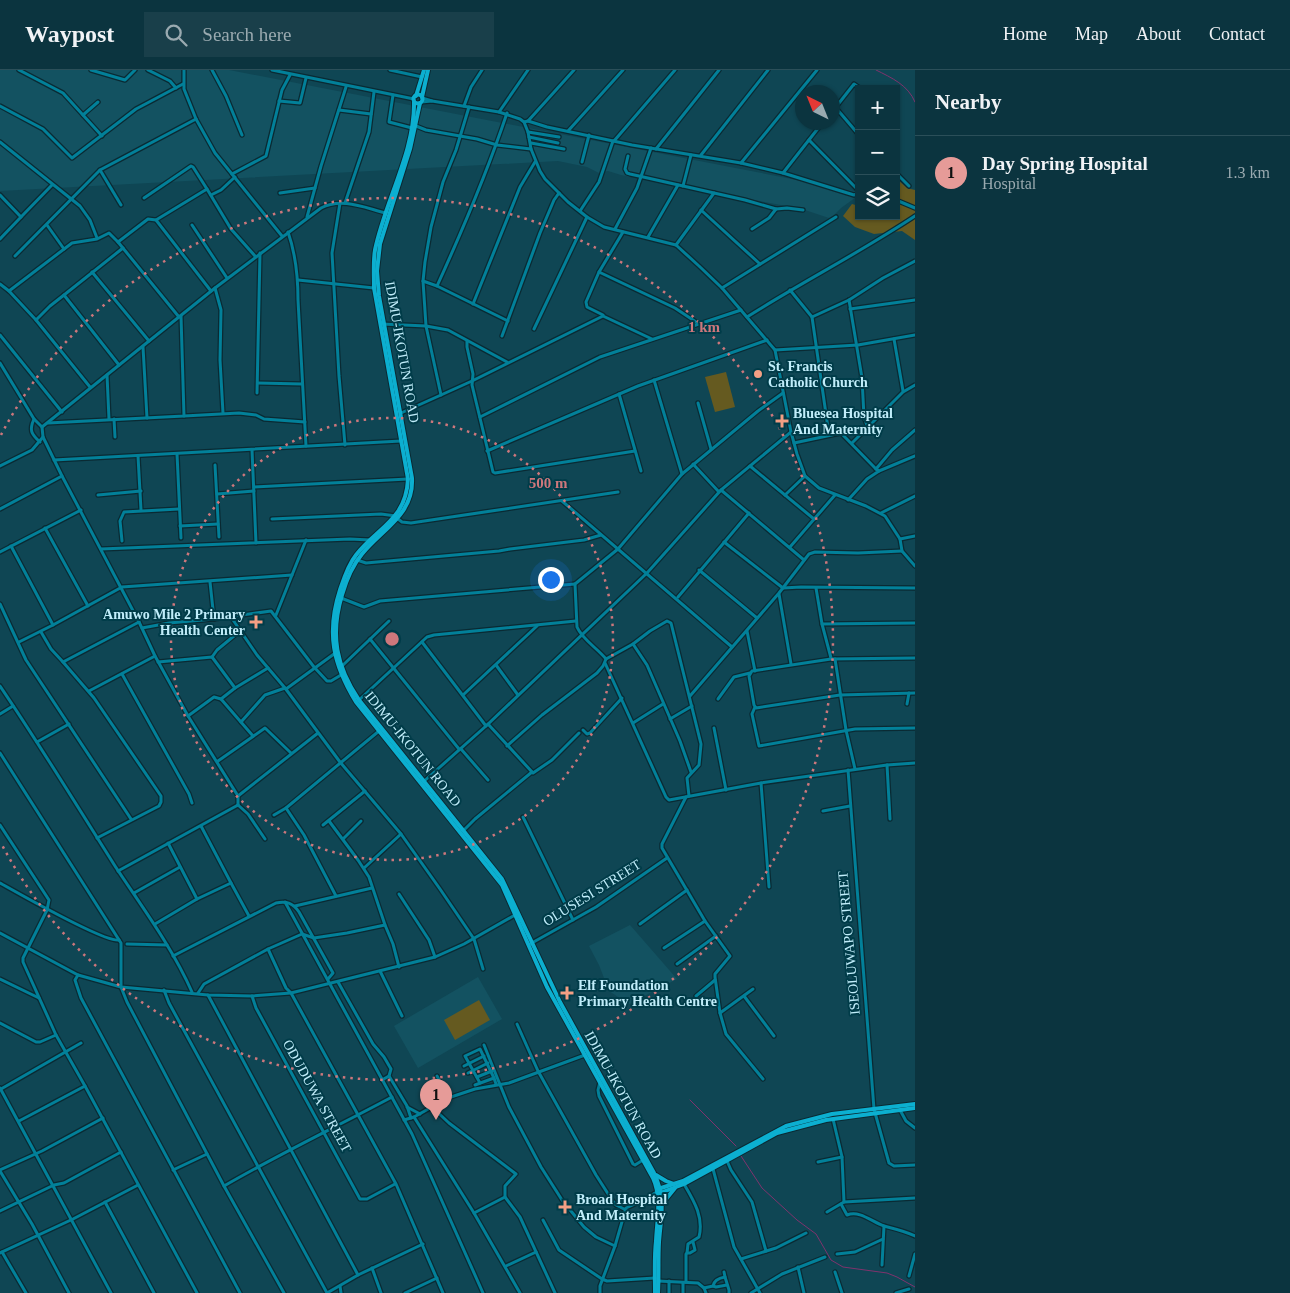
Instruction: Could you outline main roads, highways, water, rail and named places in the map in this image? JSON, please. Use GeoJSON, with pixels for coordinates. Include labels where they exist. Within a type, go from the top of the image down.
{"type":"FeatureCollection","features":[{"type":"Feature","properties":{"kind":"main road","name":"IDIMU-IKOTUN ROAD"},"geometry":{"type":"LineString","coordinates":[[414,127],[415,99],[426,70]]}},
{"type":"Feature","properties":{"kind":"main road","name":"IDIMU-IKOTUN ROAD"},"geometry":{"type":"LineString","coordinates":[[426,70],[414,127],[379,251],[378,282],[382,324],[412,485],[408,504],[398,518],[366,549],[350,573],[341,595],[336,615],[335,636],[342,666],[359,700],[502,879],[530,944],[582,1046],[654,1173],[658,1182],[658,1191]]}},
{"type":"Feature","properties":{"kind":"main road"},"geometry":{"type":"LineString","coordinates":[[415,99],[421,100]]}},
{"type":"Feature","properties":{"kind":"main road"},"geometry":{"type":"LineString","coordinates":[[415,99],[418,104],[421,100]]}},
{"type":"Feature","properties":{"kind":"main road"},"geometry":{"type":"LineString","coordinates":[[414,127],[375,252],[374,288],[382,324],[408,479],[405,497],[398,518],[371,540],[355,556],[350,564],[341,595],[333,613],[334,654],[341,675],[356,702],[423,782],[502,885],[515,916],[530,944]]}},
{"type":"Feature","properties":{"kind":"main road"},"geometry":{"type":"LineString","coordinates":[[582,1046],[654,1181],[662,1204],[656,1293]]}},
{"type":"Feature","properties":{"kind":"main road"},"geometry":{"type":"LineString","coordinates":[[658,1191],[684,1184],[777,1133],[822,1118],[833,1119],[915,1104]]}},
{"type":"Feature","properties":{"kind":"main road"},"geometry":{"type":"LineString","coordinates":[[662,1204],[675,1186],[774,1131],[795,1123],[874,1111],[915,1108]]}},
{"type":"Feature","properties":{"kind":"main road"},"geometry":{"type":"LineString","coordinates":[[654,1173],[675,1186]]}},
{"type":"Feature","properties":{"kind":"main road"},"geometry":{"type":"LineString","coordinates":[[657,1280],[658,1191]]}},
{"type":"Feature","properties":{"kind":"waterway"},"geometry":{"type":"LineString","coordinates":[[876,70],[894,79],[904,87],[915,102]]}},
{"type":"Feature","properties":{"kind":"waterway"},"geometry":{"type":"LineString","coordinates":[[690,1100],[736,1146]]}},
{"type":"Feature","properties":{"kind":"waterway"},"geometry":{"type":"LineString","coordinates":[[741,1156],[762,1188],[797,1220],[816,1234],[831,1260],[843,1267],[887,1273],[915,1287]]}},
{"type":"Feature","properties":{"kind":"place","name":"St. Francis Catholic Church"},"geometry":{"type":"Point","coordinates":[758,374]}},
{"type":"Feature","properties":{"kind":"place","name":"Bluesea Hospital And Maternity"},"geometry":{"type":"Point","coordinates":[782,421]}},
{"type":"Feature","properties":{"kind":"place","name":"Amuwo Mile 2 Primary Health Center"},"geometry":{"type":"Point","coordinates":[256,622]}},
{"type":"Feature","properties":{"kind":"place","name":"Elf Foundation Primary Health Centre"},"geometry":{"type":"Point","coordinates":[567,993]}},
{"type":"Feature","properties":{"kind":"place","name":"Day Spring Hospital"},"geometry":{"type":"Point","coordinates":[436,1120]}},
{"type":"Feature","properties":{"kind":"place","name":"Broad Hospital And Maternity"},"geometry":{"type":"Point","coordinates":[565,1207]}}]}
